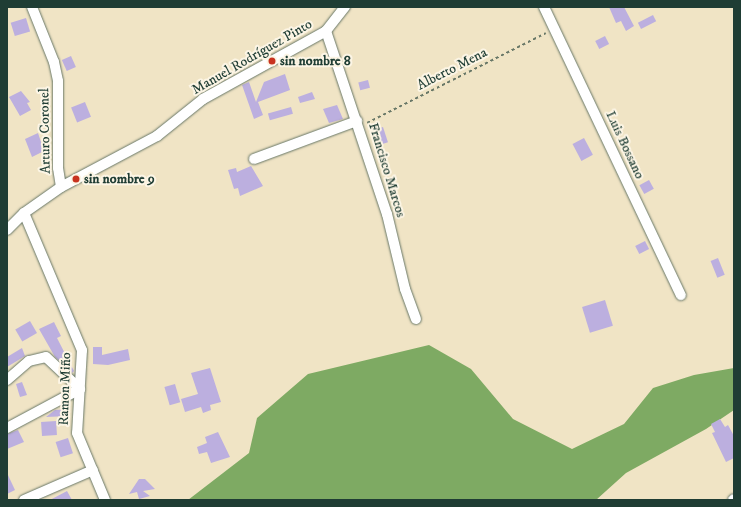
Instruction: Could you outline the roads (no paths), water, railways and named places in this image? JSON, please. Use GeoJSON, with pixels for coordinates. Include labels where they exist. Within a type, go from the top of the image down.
{"type":"FeatureCollection","features":[{"type":"Feature","properties":{"kind":"street","name":"Arturo Coronel"},"geometry":{"type":"LineString","coordinates":[[32,7],[54,62],[58,81],[58,168],[61,187]]}},
{"type":"Feature","properties":{"kind":"street","name":"Manuel Rodríguez Pinto"},"geometry":{"type":"LineString","coordinates":[[7,230],[24,213],[61,187],[156,136],[203,99],[326,31],[345,7]]}},
{"type":"Feature","properties":{"kind":"street","name":"Luis Bossano"},"geometry":{"type":"LineString","coordinates":[[544,7],[681,295]]}},
{"type":"Feature","properties":{"kind":"street","name":"Francisco Marcos"},"geometry":{"type":"LineString","coordinates":[[326,31],[387,214],[404,289],[416,319]]}},
{"type":"Feature","properties":{"kind":"street"},"geometry":{"type":"LineString","coordinates":[[254,159],[358,124]]}},
{"type":"Feature","properties":{"kind":"street","name":"Ramon Miño"},"geometry":{"type":"LineString","coordinates":[[24,213],[82,350],[77,433],[106,500]]}},
{"type":"Feature","properties":{"kind":"street"},"geometry":{"type":"LineString","coordinates":[[7,380],[29,361],[46,357],[80,389],[7,428]]}},
{"type":"Feature","properties":{"kind":"street"},"geometry":{"type":"LineString","coordinates":[[24,500],[93,470]]}},
{"type":"Feature","properties":{"kind":"place","name":"sin nombre 8"},"geometry":{"type":"Point","coordinates":[272,61]}},
{"type":"Feature","properties":{"kind":"place","name":"sin nombre 9"},"geometry":{"type":"Point","coordinates":[76,179]}}]}
